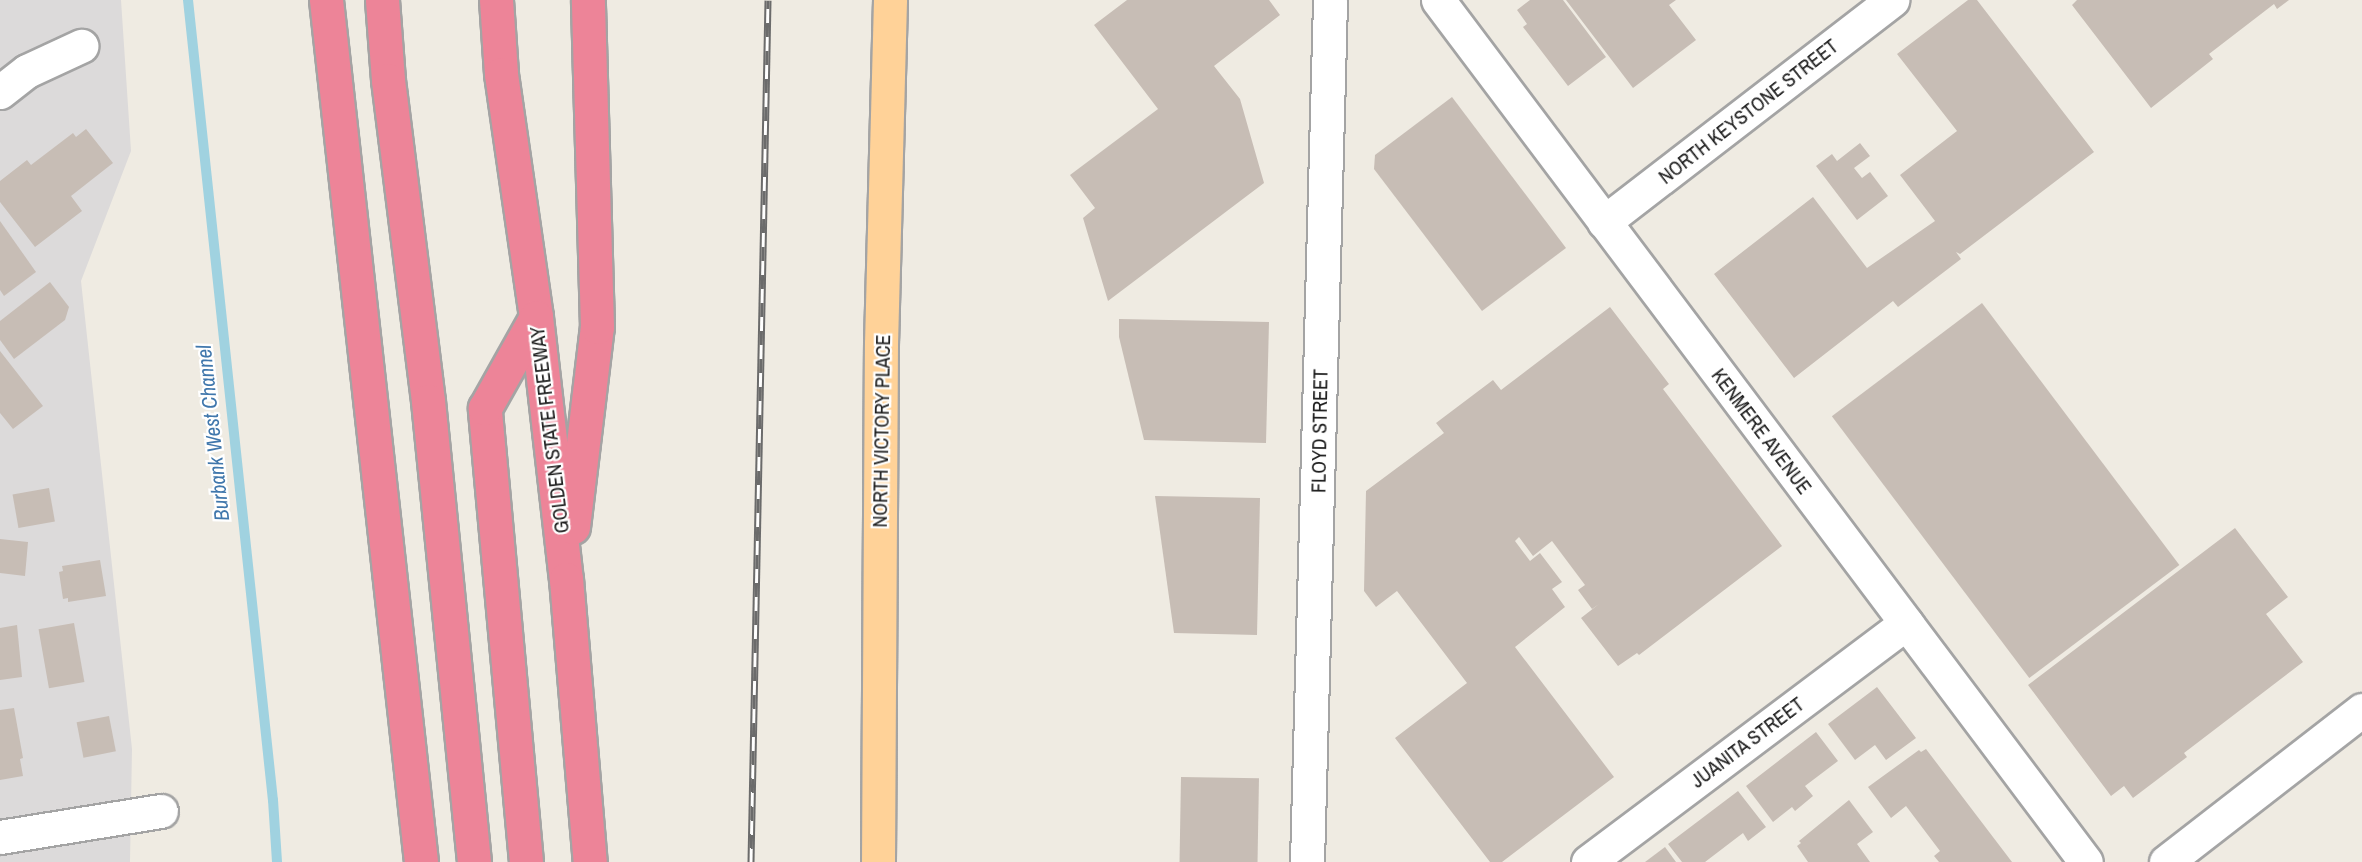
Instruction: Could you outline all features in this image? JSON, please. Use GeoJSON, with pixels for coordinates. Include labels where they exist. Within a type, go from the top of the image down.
{"type":"FeatureCollection","features":[{"type":"Feature","properties":{"kind":"highway"},"geometry":{"type":"LineString","coordinates":[[326,0],[421,862]]}},
{"type":"Feature","properties":{"kind":"highway"},"geometry":{"type":"LineString","coordinates":[[382,0],[390,92],[428,401],[474,862]]}},
{"type":"Feature","properties":{"kind":"highway","name":"GOLDEN STATE FREEWAY"},"geometry":{"type":"LineString","coordinates":[[496,0],[501,74],[536,317],[566,579],[590,862]]}},
{"type":"Feature","properties":{"kind":"highway"},"geometry":{"type":"LineString","coordinates":[[566,579],[597,327],[588,0]]}},
{"type":"Feature","properties":{"kind":"highway"},"geometry":{"type":"LineString","coordinates":[[526,862],[485,408],[536,317]]}},
{"type":"Feature","properties":{"kind":"main road","name":"NORTH VICTORY PLACE"},"geometry":{"type":"LineString","coordinates":[[878,862],[882,344],[890,0]]}},
{"type":"Feature","properties":{"kind":"street","name":"FLOYD STREET"},"geometry":{"type":"LineString","coordinates":[[1308,862],[1330,0]]}},
{"type":"Feature","properties":{"kind":"street","name":"KENMERE AVENUE"},"geometry":{"type":"LineString","coordinates":[[1438,0],[2086,862]]}},
{"type":"Feature","properties":{"kind":"street","name":"NORTH KEYSTONE STREET"},"geometry":{"type":"LineString","coordinates":[[1604,222],[1892,0]]}},
{"type":"Feature","properties":{"kind":"street"},"geometry":{"type":"LineString","coordinates":[[0,92],[27,71],[81,46]]}},
{"type":"Feature","properties":{"kind":"street","name":"JUANITA STREET"},"geometry":{"type":"LineString","coordinates":[[1588,862],[1906,623]]}},
{"type":"Feature","properties":{"kind":"street"},"geometry":{"type":"LineString","coordinates":[[2166,862],[2362,710]]}},
{"type":"Feature","properties":{"kind":"street"},"geometry":{"type":"LineString","coordinates":[[0,837],[161,811]]}},
{"type":"Feature","properties":{"kind":"shaded area"},"geometry":{"type":"Polygon","coordinates":[[[0,0],[121,0],[131,151],[81,281],[132,749],[130,862],[0,862],[0,0]]]}},
{"type":"Feature","properties":{"kind":"building"},"geometry":{"type":"Polygon","coordinates":[[[1127,0],[1269,0],[1280,15],[1214,66],[1240,99],[1264,183],[1108,301],[1083,218],[1095,208],[1070,175],[1158,109],[1094,25],[1127,0]]]}},
{"type":"Feature","properties":{"kind":"building"},"geometry":{"type":"Polygon","coordinates":[[[1530,0],[1563,0],[1606,57],[1568,86],[1523,27],[1527,24],[1517,10],[1530,0]]]}},
{"type":"Feature","properties":{"kind":"building"},"geometry":{"type":"Polygon","coordinates":[[[1566,0],[1676,0],[1669,5],[1696,40],[1633,88],[1566,0]]]}},
{"type":"Feature","properties":{"kind":"building"},"geometry":{"type":"Polygon","coordinates":[[[1968,0],[1977,0],[2094,152],[1960,254],[1956,252],[1961,259],[1898,307],[1893,301],[1794,378],[1714,274],[1813,197],[1867,268],[1935,221],[1900,175],[1957,131],[1897,54],[1968,0]]]}},
{"type":"Feature","properties":{"kind":"building"},"geometry":{"type":"Polygon","coordinates":[[[2077,0],[2289,0],[2277,9],[2274,4],[2209,54],[2213,59],[2151,108],[2072,5],[2077,0]]]}},
{"type":"Feature","properties":{"kind":"building"},"geometry":{"type":"Polygon","coordinates":[[[1452,97],[1566,248],[1482,311],[1374,169],[1375,155],[1452,97]]]}},
{"type":"Feature","properties":{"kind":"building"},"geometry":{"type":"Polygon","coordinates":[[[86,129],[113,163],[71,196],[82,211],[35,247],[0,202],[0,181],[27,160],[31,165],[73,133],[76,137],[86,129]]]}},
{"type":"Feature","properties":{"kind":"building"},"geometry":{"type":"Polygon","coordinates":[[[1860,143],[1870,156],[1854,168],[1862,178],[1870,172],[1888,196],[1857,220],[1816,166],[1832,154],[1837,161],[1860,143]]]}},
{"type":"Feature","properties":{"kind":"building"},"geometry":{"type":"Polygon","coordinates":[[[0,221],[36,272],[4,296],[0,290],[0,221]]]}},
{"type":"Feature","properties":{"kind":"building"},"geometry":{"type":"Polygon","coordinates":[[[50,282],[69,307],[65,320],[14,359],[0,340],[0,321],[50,282]]]}},
{"type":"Feature","properties":{"kind":"building"},"geometry":{"type":"Polygon","coordinates":[[[1982,303],[2179,565],[2029,678],[1832,416],[1982,303]]]}},
{"type":"Feature","properties":{"kind":"building"},"geometry":{"type":"Polygon","coordinates":[[[1610,307],[1669,384],[1663,389],[1782,546],[1639,655],[1637,653],[1618,666],[1581,618],[1599,604],[1592,609],[1578,590],[1585,585],[1552,541],[1533,556],[1519,537],[1515,541],[1530,561],[1540,553],[1562,582],[1552,589],[1565,607],[1515,647],[1614,777],[1502,862],[1490,862],[1395,738],[1467,683],[1397,591],[1376,607],[1364,591],[1366,491],[1444,433],[1436,423],[1493,380],[1501,390],[1610,307]]]}},
{"type":"Feature","properties":{"kind":"building"},"geometry":{"type":"Polygon","coordinates":[[[1119,319],[1269,322],[1266,443],[1144,440],[1119,337],[1119,319]]]}},
{"type":"Feature","properties":{"kind":"building"},"geometry":{"type":"Polygon","coordinates":[[[0,351],[43,406],[13,429],[0,413],[0,351]]]}},
{"type":"Feature","properties":{"kind":"building"},"geometry":{"type":"Polygon","coordinates":[[[49,488],[55,521],[18,528],[13,494],[49,488]]]}},
{"type":"Feature","properties":{"kind":"building"},"geometry":{"type":"Polygon","coordinates":[[[1155,496],[1260,498],[1257,635],[1174,633],[1155,496]]]}},
{"type":"Feature","properties":{"kind":"building"},"geometry":{"type":"Polygon","coordinates":[[[2235,528],[2288,597],[2266,614],[2303,662],[2184,753],[2187,757],[2133,798],[2124,786],[2111,796],[2028,685],[2235,528]]]}},
{"type":"Feature","properties":{"kind":"building"},"geometry":{"type":"Polygon","coordinates":[[[0,539],[28,542],[25,576],[0,573],[0,539]]]}},
{"type":"Feature","properties":{"kind":"building"},"geometry":{"type":"Polygon","coordinates":[[[100,560],[106,596],[68,602],[68,598],[63,599],[59,572],[63,571],[62,566],[100,560]]]}},
{"type":"Feature","properties":{"kind":"building"},"geometry":{"type":"Polygon","coordinates":[[[74,623],[84,682],[49,688],[39,629],[74,623]]]}},
{"type":"Feature","properties":{"kind":"building"},"geometry":{"type":"Polygon","coordinates":[[[17,625],[22,677],[0,680],[0,628],[17,625]]]}},
{"type":"Feature","properties":{"kind":"building"},"geometry":{"type":"Polygon","coordinates":[[[1877,687],[1916,738],[1886,760],[1875,745],[1855,760],[1828,724],[1877,687]]]}},
{"type":"Feature","properties":{"kind":"building"},"geometry":{"type":"Polygon","coordinates":[[[14,708],[23,758],[20,759],[23,776],[0,780],[0,710],[14,708]]]}},
{"type":"Feature","properties":{"kind":"building"},"geometry":{"type":"Polygon","coordinates":[[[109,716],[116,751],[83,758],[77,722],[109,716]]]}},
{"type":"Feature","properties":{"kind":"building"},"geometry":{"type":"Polygon","coordinates":[[[1816,732],[1838,761],[1805,786],[1813,796],[1795,811],[1792,807],[1773,822],[1746,786],[1816,732]]]}},
{"type":"Feature","properties":{"kind":"building"},"geometry":{"type":"Polygon","coordinates":[[[1926,749],[2012,862],[1939,862],[1934,856],[1940,851],[1906,806],[1891,818],[1868,787],[1919,750],[1921,752],[1926,749]]]}},
{"type":"Feature","properties":{"kind":"building"},"geometry":{"type":"Polygon","coordinates":[[[1181,777],[1259,778],[1258,862],[1180,862],[1181,777]]]}},
{"type":"Feature","properties":{"kind":"building"},"geometry":{"type":"Polygon","coordinates":[[[1738,791],[1766,827],[1748,841],[1743,833],[1705,862],[1682,862],[1668,844],[1738,791]]]}},
{"type":"Feature","properties":{"kind":"building"},"geometry":{"type":"Polygon","coordinates":[[[1849,800],[1873,832],[1857,844],[1870,862],[1808,862],[1797,846],[1801,843],[1799,841],[1849,800]]]}},
{"type":"Feature","properties":{"kind":"building"},"geometry":{"type":"Polygon","coordinates":[[[1665,847],[1676,862],[1645,862],[1665,847]]]}},
{"type":"Feature","properties":{"kind":"waterway","name":"Burbank West Channel"},"geometry":{"type":"LineString","coordinates":[[188,0],[273,800],[277,862]]}},
{"type":"Feature","properties":{"kind":"railway"},"geometry":{"type":"LineString","coordinates":[[751,862],[768,0]]}}]}
